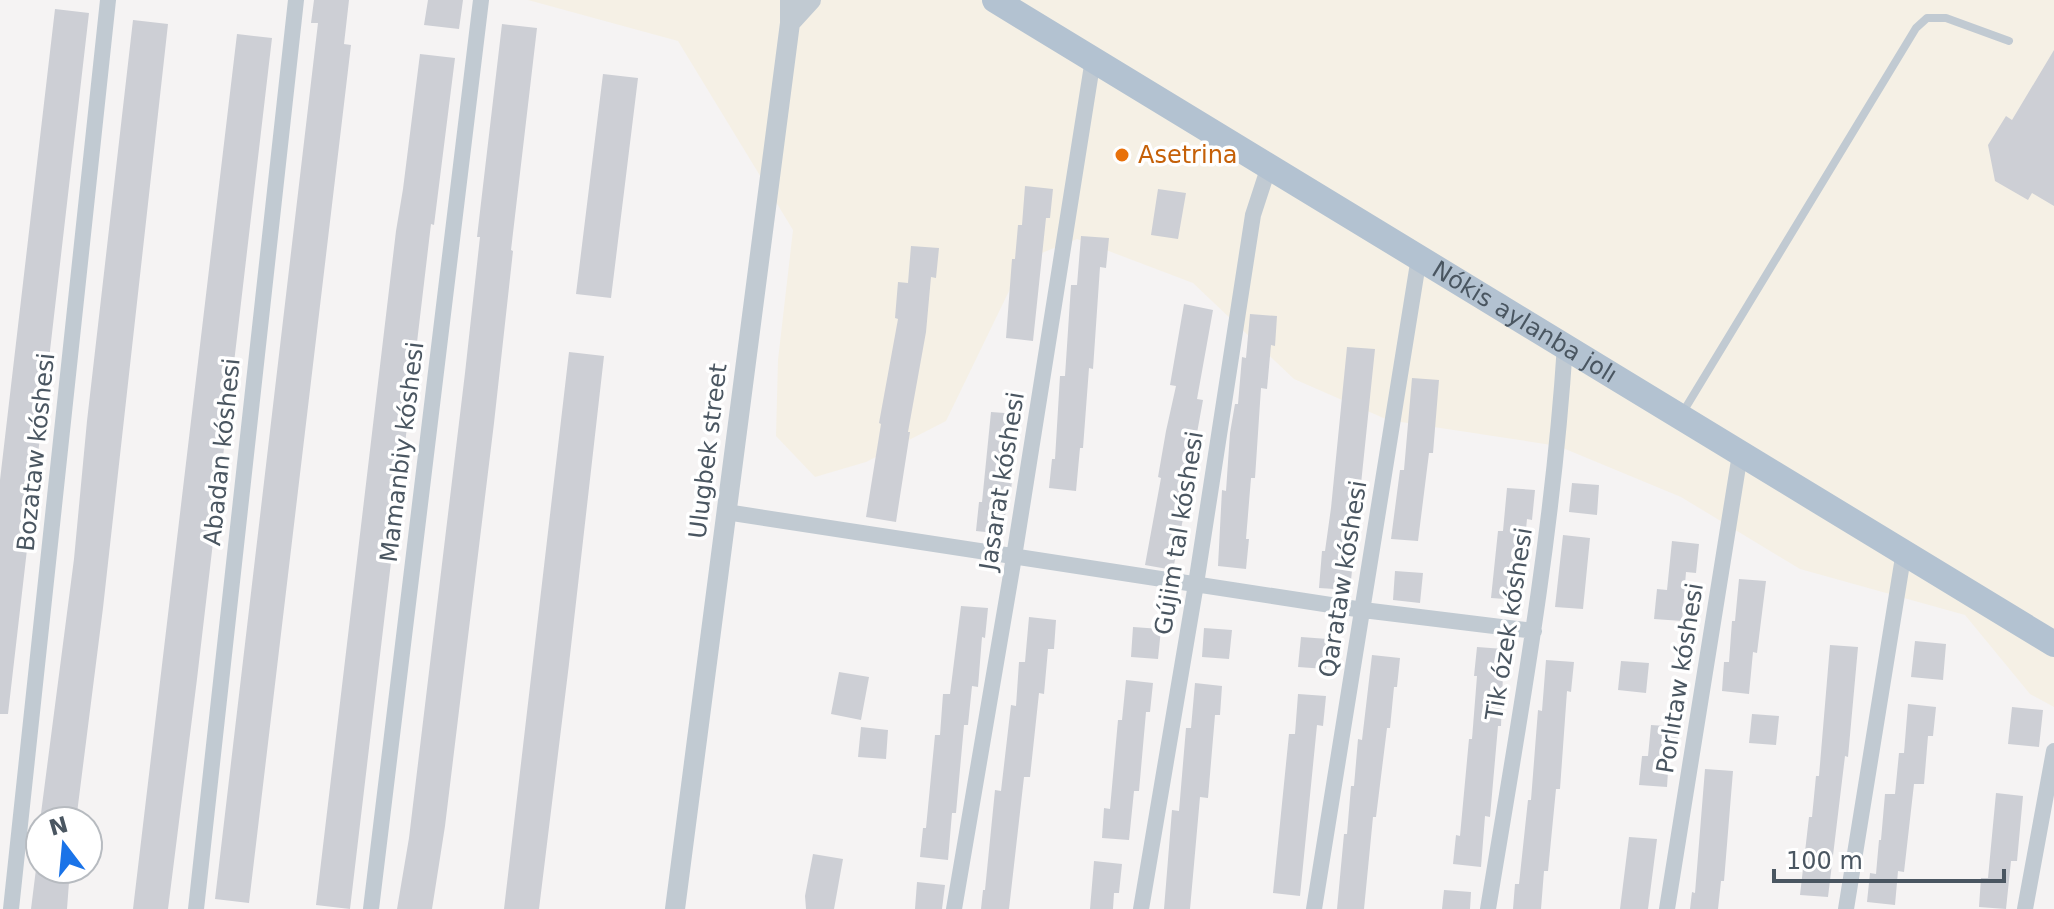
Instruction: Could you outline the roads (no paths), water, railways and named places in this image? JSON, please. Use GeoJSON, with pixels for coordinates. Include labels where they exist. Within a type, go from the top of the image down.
{"type":"FeatureCollection","features":[{"type":"Feature","properties":{"kind":"main road","name":"Nókis aylanba jolı"},"geometry":{"type":"LineString","coordinates":[[995,0],[2054,644]]}},
{"type":"Feature","properties":{"kind":"street","name":"Bozataw kóshesi"},"geometry":{"type":"LineString","coordinates":[[11,909],[108,0]]}},
{"type":"Feature","properties":{"kind":"street","name":"Abadan kóshesi"},"geometry":{"type":"LineString","coordinates":[[196,909],[296,0]]}},
{"type":"Feature","properties":{"kind":"street","name":"Mamanbiy kóshesi"},"geometry":{"type":"LineString","coordinates":[[371,909],[481,0]]}},
{"type":"Feature","properties":{"kind":"street","name":"Ulugbek street"},"geometry":{"type":"LineString","coordinates":[[675,909],[790,23],[790,0]]}},
{"type":"Feature","properties":{"kind":"street"},"geometry":{"type":"LineString","coordinates":[[790,23],[811,0]]}},
{"type":"Feature","properties":{"kind":"street","name":"Jasarat kóshesi"},"geometry":{"type":"LineString","coordinates":[[954,909],[1014,557],[1093,59]]}},
{"type":"Feature","properties":{"kind":"street","name":"Gújim tal kóshesi"},"geometry":{"type":"LineString","coordinates":[[1141,909],[1196,584],[1253,215],[1269,166]]}},
{"type":"Feature","properties":{"kind":"street","name":"Qarataw kóshesi"},"geometry":{"type":"LineString","coordinates":[[1314,909],[1419,257]]}},
{"type":"Feature","properties":{"kind":"street","name":"Tik ózek kóshesi"},"geometry":{"type":"LineString","coordinates":[[1488,909],[1534,631],[1558,446],[1565,345]]}},
{"type":"Feature","properties":{"kind":"street","name":"Porlıtaw kóshesi"},"geometry":{"type":"LineString","coordinates":[[1667,909],[1740,454]]}},
{"type":"Feature","properties":{"kind":"street"},"geometry":{"type":"LineString","coordinates":[[726,512],[1363,610],[1534,631]]}},
{"type":"Feature","properties":{"kind":"street"},"geometry":{"type":"LineString","coordinates":[[1846,909],[1904,551]]}},
{"type":"Feature","properties":{"kind":"street"},"geometry":{"type":"LineString","coordinates":[[2025,909],[2054,751]]}},
{"type":"Feature","properties":{"kind":"lane"},"geometry":{"type":"LineString","coordinates":[[1680,416],[1916,28],[1927,18],[1946,18],[2009,41]]}},
{"type":"Feature","properties":{"kind":"place","name":"Asetrina"},"geometry":{"type":"Point","coordinates":[1122,155]}}]}
